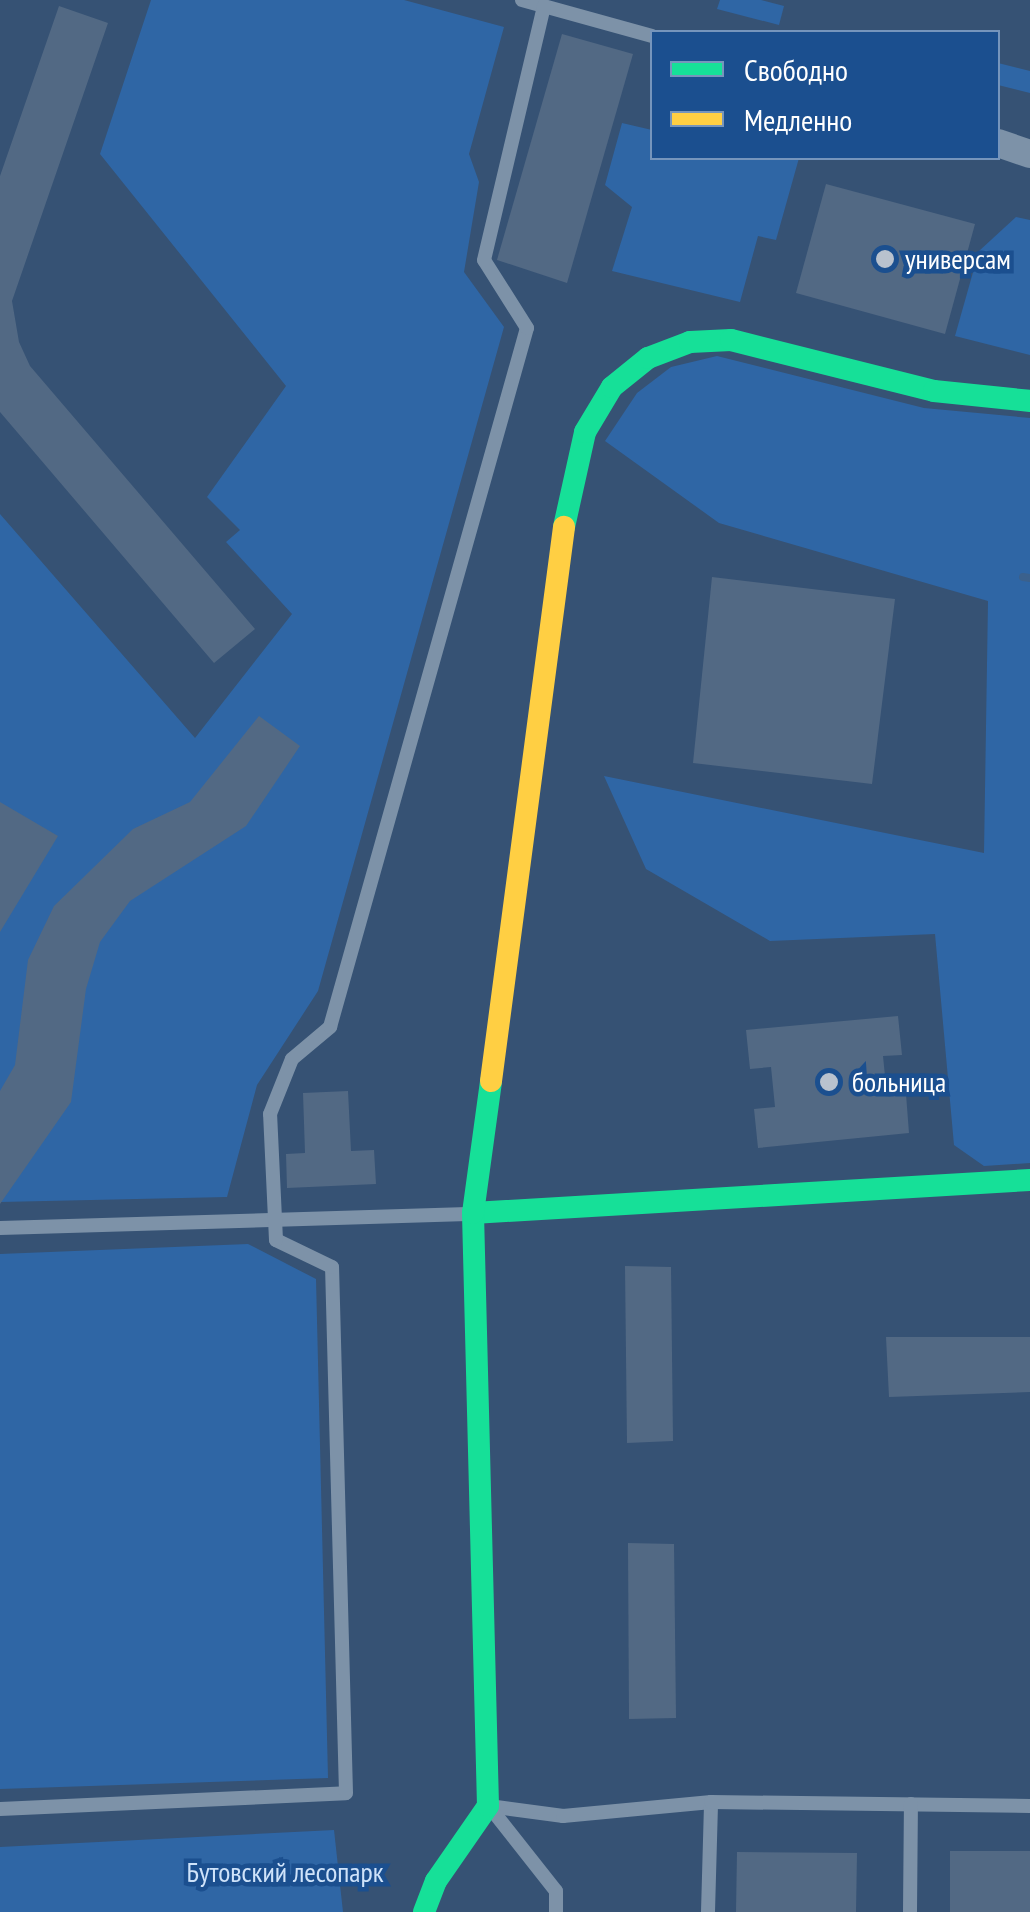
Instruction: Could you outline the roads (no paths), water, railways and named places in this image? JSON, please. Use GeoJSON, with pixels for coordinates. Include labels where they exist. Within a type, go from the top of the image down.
{"type":"FeatureCollection","features":[{"type":"Feature","properties":{"kind":"street"},"geometry":{"type":"LineString","coordinates":[[1000,145],[1030,154]]}},
{"type":"Feature","properties":{"kind":"street"},"geometry":{"type":"LineString","coordinates":[[424,1912],[436,1881],[488,1806],[473,1213],[569,492],[584,432],[612,387],[648,358],[690,342],[731,340],[934,391],[1030,401]]}},
{"type":"Feature","properties":{"kind":"street"},"geometry":{"type":"LineString","coordinates":[[473,1213],[1030,1180]]}},
{"type":"Feature","properties":{"kind":"lane"},"geometry":{"type":"LineString","coordinates":[[522,0],[650,35]]}},
{"type":"Feature","properties":{"kind":"lane"},"geometry":{"type":"LineString","coordinates":[[0,1809],[346,1793],[332,1267],[276,1240],[270,1114],[292,1059],[330,1027],[527,328],[484,260],[544,6]]}},
{"type":"Feature","properties":{"kind":"lane"},"geometry":{"type":"LineString","coordinates":[[0,1228],[473,1213]]}},
{"type":"Feature","properties":{"kind":"lane"},"geometry":{"type":"LineString","coordinates":[[488,1806],[563,1816],[711,1802],[1030,1806]]}},
{"type":"Feature","properties":{"kind":"lane"},"geometry":{"type":"LineString","coordinates":[[708,1912],[711,1802]]}},
{"type":"Feature","properties":{"kind":"lane"},"geometry":{"type":"LineString","coordinates":[[910,1912],[911,1804]]}},
{"type":"Feature","properties":{"kind":"lane"},"geometry":{"type":"LineString","coordinates":[[488,1806],[556,1891],[556,1912]]}},
{"type":"Feature","properties":{"kind":"waterway"},"geometry":{"type":"LineString","coordinates":[[1023,577],[1030,578]]}},
{"type":"Feature","properties":{"kind":"place","name":"универсам"},"geometry":{"type":"Point","coordinates":[885,259]}},
{"type":"Feature","properties":{"kind":"place","name":"больница"},"geometry":{"type":"Point","coordinates":[829,1082]}},
{"type":"Feature","properties":{"kind":"park label","name":"Бутовский лесопарк"},"geometry":{"type":"Point","coordinates":[285,1872]}}]}
